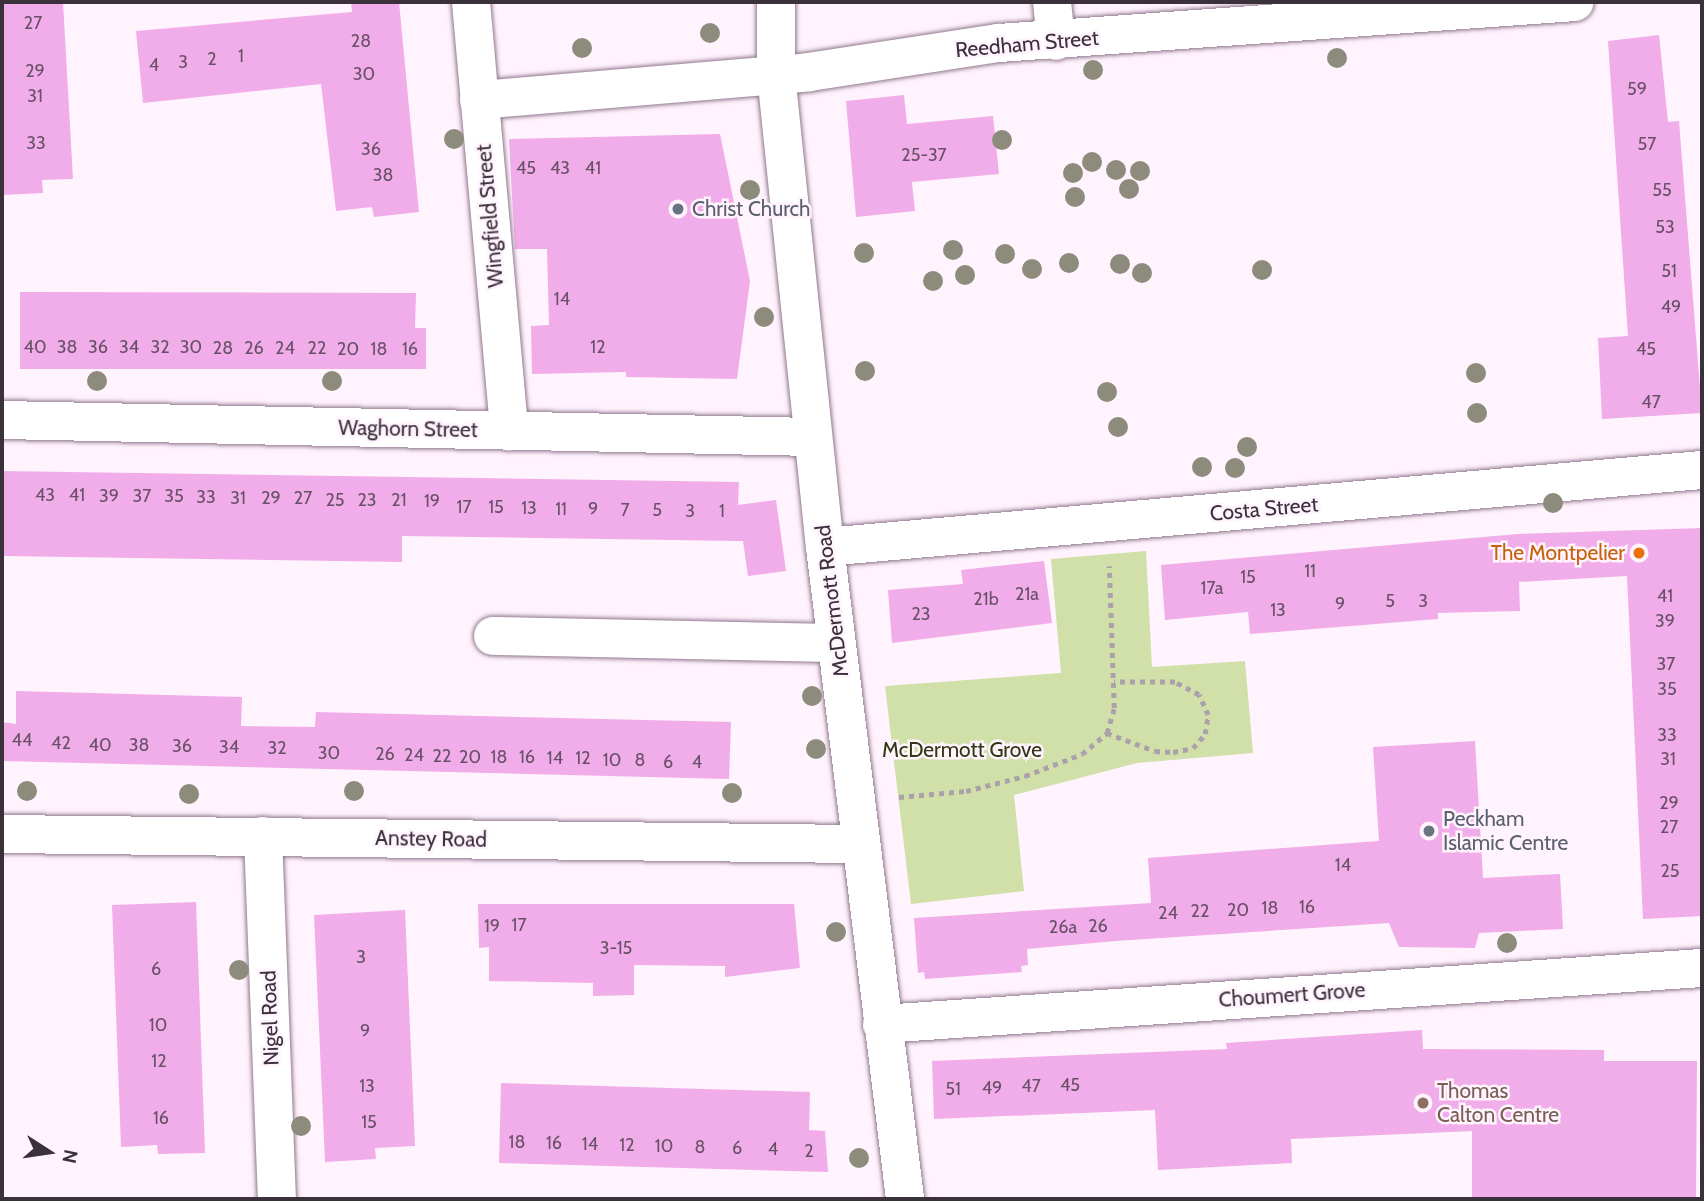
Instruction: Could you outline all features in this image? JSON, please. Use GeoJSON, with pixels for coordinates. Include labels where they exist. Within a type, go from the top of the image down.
{"type":"FeatureCollection","features":[{"type":"Feature","properties":{"kind":"street","name":"Wingfield Street"},"geometry":{"type":"LineString","coordinates":[[471,2],[509,431]]}},
{"type":"Feature","properties":{"kind":"street","name":"McDermott Road"},"geometry":{"type":"LineString","coordinates":[[776,2],[776,74],[813,437],[905,1199]]}},
{"type":"Feature","properties":{"kind":"street"},"geometry":{"type":"LineString","coordinates":[[1052,2],[1056,41]]}},
{"type":"Feature","properties":{"kind":"street","name":"Reedham Street"},"geometry":{"type":"LineString","coordinates":[[479,100],[776,74],[999,43],[1056,41],[1332,11],[1575,2]]}},
{"type":"Feature","properties":{"kind":"street","name":"Waghorn Street"},"geometry":{"type":"LineString","coordinates":[[2,420],[813,437]]}},
{"type":"Feature","properties":{"kind":"street","name":"Costa Street"},"geometry":{"type":"LineString","coordinates":[[825,547],[1702,470]]}},
{"type":"Feature","properties":{"kind":"street"},"geometry":{"type":"LineString","coordinates":[[494,636],[836,643]]}},
{"type":"Feature","properties":{"kind":"street","name":"Anstey Road"},"geometry":{"type":"LineString","coordinates":[[2,834],[861,844]]}},
{"type":"Feature","properties":{"kind":"street","name":"Nigel Road"},"geometry":{"type":"LineString","coordinates":[[263,836],[277,1199]]}},
{"type":"Feature","properties":{"kind":"street","name":"Choumert Grove"},"geometry":{"type":"LineString","coordinates":[[882,1024],[1702,968]]}},
{"type":"Feature","properties":{"kind":"path"},"geometry":{"type":"LineString","coordinates":[[856,802],[966,791],[1025,776],[1082,754],[1107,733],[1114,682],[1106,524]]}},
{"type":"Feature","properties":{"kind":"path"},"geometry":{"type":"LineString","coordinates":[[1107,733],[1155,751],[1173,752],[1193,748],[1205,734],[1208,715],[1199,695],[1175,682],[1114,682]]}},
{"type":"Feature","properties":{"kind":"green space","name":"McDermott Grove"},"geometry":{"type":"Polygon","coordinates":[[[1146,551],[1152,667],[1245,661],[1253,753],[1137,763],[1014,795],[1024,891],[911,904],[885,686],[1061,673],[1051,559],[1146,551]]]}},
{"type":"Feature","properties":{"kind":"building"},"geometry":{"type":"Polygon","coordinates":[[[2,2],[63,2],[73,179],[42,180],[43,193],[3,195],[2,2]]]}},
{"type":"Feature","properties":{"kind":"building"},"geometry":{"type":"Polygon","coordinates":[[[351,2],[399,2],[419,212],[374,217],[372,207],[336,211],[321,84],[143,103],[136,31],[352,12],[351,2]]]}},
{"type":"Feature","properties":{"kind":"building"},"geometry":{"type":"Polygon","coordinates":[[[1659,35],[1668,122],[1679,121],[1702,413],[1602,419],[1598,338],[1628,336],[1608,41],[1659,35]]]}},
{"type":"Feature","properties":{"kind":"building"},"geometry":{"type":"Polygon","coordinates":[[[904,95],[907,124],[993,116],[999,174],[912,182],[915,211],[856,217],[846,101],[904,95]]]}},
{"type":"Feature","properties":{"kind":"building"},"geometry":{"type":"Polygon","coordinates":[[[720,134],[750,281],[737,379],[626,377],[626,372],[532,374],[531,326],[549,325],[547,249],[515,249],[509,139],[720,134]]]}},
{"type":"Feature","properties":{"kind":"building"},"geometry":{"type":"Polygon","coordinates":[[[20,292],[416,293],[415,328],[426,328],[426,369],[20,369],[20,292]]]}},
{"type":"Feature","properties":{"kind":"building"},"geometry":{"type":"Polygon","coordinates":[[[2,471],[739,482],[738,505],[776,500],[786,571],[748,576],[743,541],[402,536],[402,562],[2,556],[2,471]]]}},
{"type":"Feature","properties":{"kind":"building"},"geometry":{"type":"Polygon","coordinates":[[[1702,528],[1702,916],[1643,919],[1627,576],[1519,582],[1520,611],[1438,613],[1438,619],[1250,634],[1248,612],[1165,620],[1161,565],[1518,534],[1702,528]]]}},
{"type":"Feature","properties":{"kind":"building"},"geometry":{"type":"Polygon","coordinates":[[[1044,561],[1052,623],[892,643],[888,590],[963,584],[961,570],[1044,561]]]}},
{"type":"Feature","properties":{"kind":"building"},"geometry":{"type":"Polygon","coordinates":[[[16,691],[242,697],[241,726],[315,727],[316,712],[731,722],[729,779],[2,761],[2,722],[16,724],[16,691]]]}},
{"type":"Feature","properties":{"kind":"building"},"geometry":{"type":"Polygon","coordinates":[[[1475,741],[1483,878],[1560,874],[1563,929],[1479,933],[1475,948],[1399,947],[1389,923],[1116,941],[1027,949],[1028,965],[1021,966],[1022,972],[925,979],[924,972],[918,973],[914,918],[1151,903],[1148,858],[1379,841],[1373,747],[1475,741]]]}},
{"type":"Feature","properties":{"kind":"building"},"geometry":{"type":"Polygon","coordinates":[[[196,902],[205,1153],[158,1154],[157,1145],[121,1147],[112,905],[196,902]]]}},
{"type":"Feature","properties":{"kind":"building"},"geometry":{"type":"Polygon","coordinates":[[[478,904],[794,904],[800,968],[725,977],[725,966],[634,965],[634,995],[593,996],[593,983],[489,981],[489,947],[479,948],[478,904]]]}},
{"type":"Feature","properties":{"kind":"building"},"geometry":{"type":"Polygon","coordinates":[[[405,910],[415,1146],[375,1148],[376,1159],[325,1162],[314,915],[405,910]]]}},
{"type":"Feature","properties":{"kind":"building","name":"Thomas Calton Centre"},"geometry":{"type":"Polygon","coordinates":[[[1422,1030],[1423,1049],[1604,1050],[1604,1061],[1697,1061],[1696,1199],[1472,1199],[1472,1131],[1291,1139],[1292,1163],[1158,1170],[1155,1110],[934,1119],[932,1061],[1227,1049],[1226,1043],[1422,1030]]]}},
{"type":"Feature","properties":{"kind":"building"},"geometry":{"type":"Polygon","coordinates":[[[501,1083],[810,1092],[809,1130],[825,1131],[828,1172],[499,1163],[501,1083]]]}},
{"type":"Feature","properties":{"kind":"place","name":"Christ Church"},"geometry":{"type":"Point","coordinates":[678,209]}},
{"type":"Feature","properties":{"kind":"place","name":"The Montpelier"},"geometry":{"type":"Point","coordinates":[1639,553]}},
{"type":"Feature","properties":{"kind":"place","name":"Peckham Islamic Centre"},"geometry":{"type":"Point","coordinates":[1429,831]}},
{"type":"Feature","properties":{"kind":"place","name":"Thomas Calton Centre"},"geometry":{"type":"Point","coordinates":[1423,1103]}}]}
